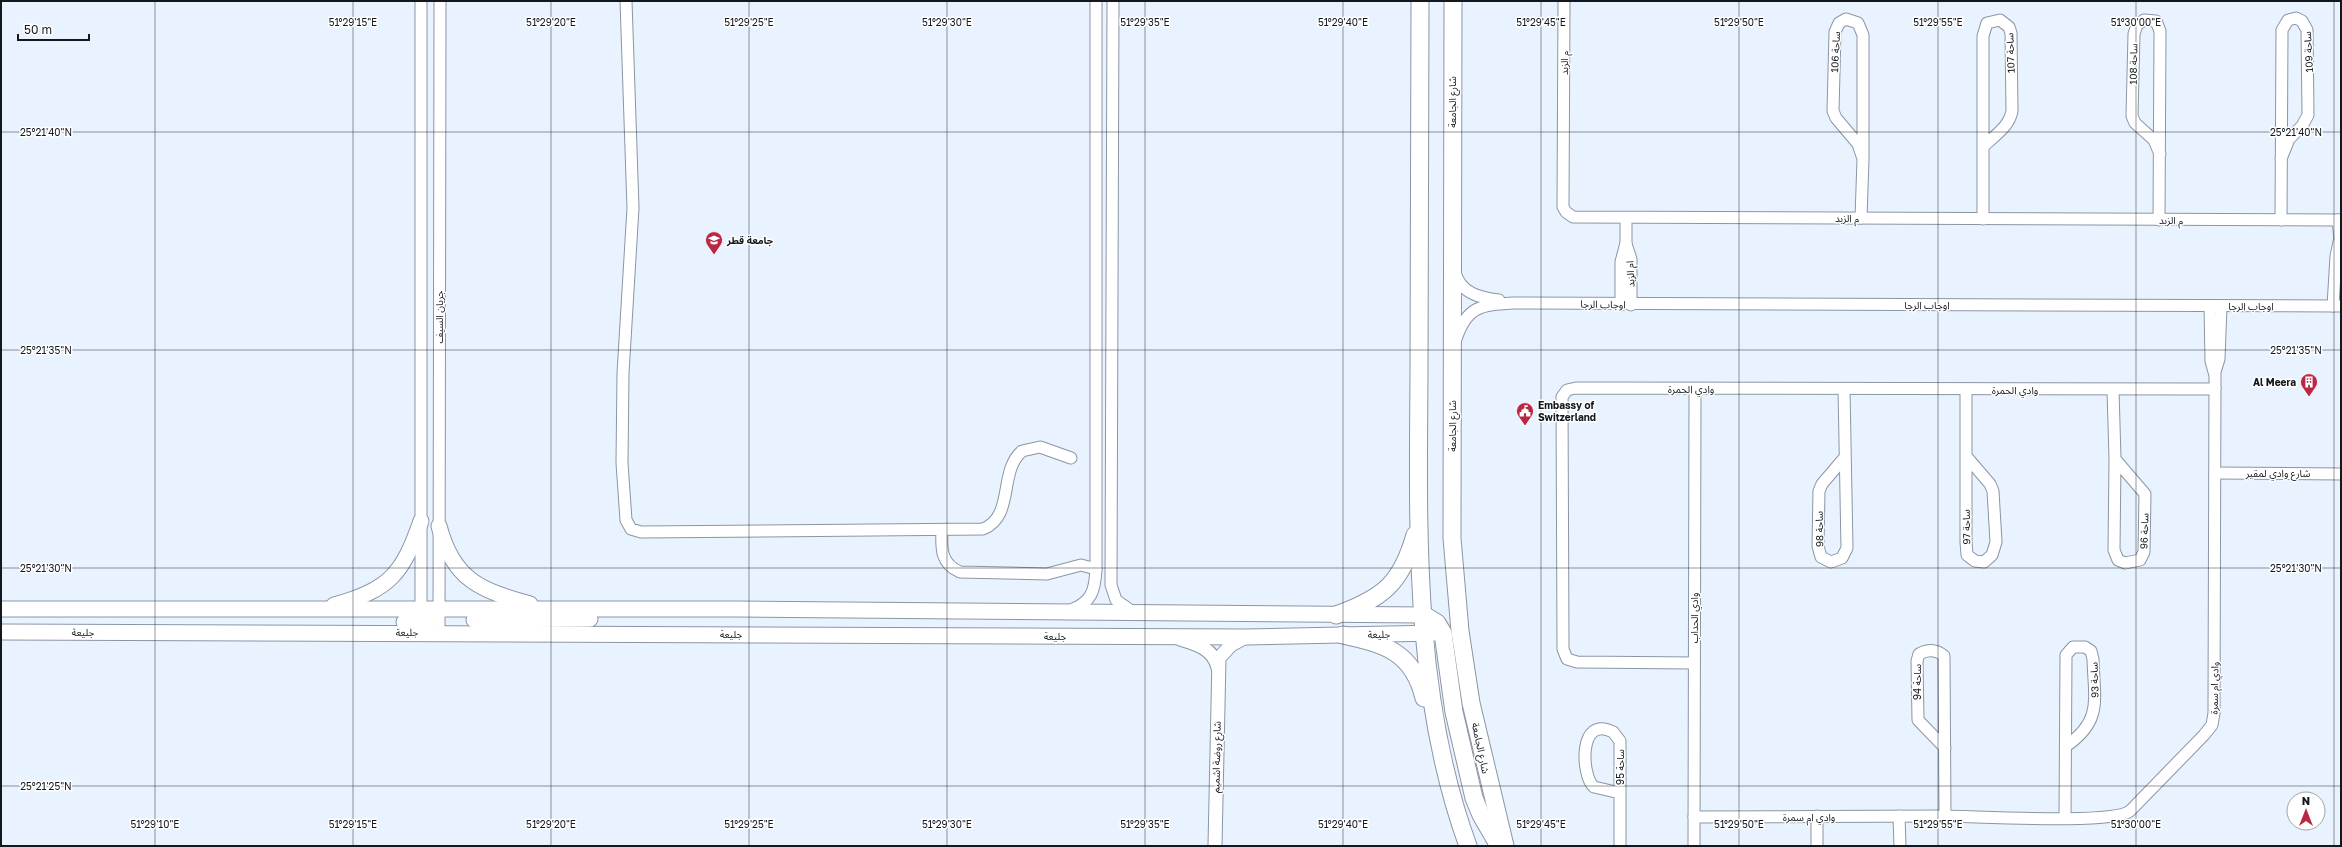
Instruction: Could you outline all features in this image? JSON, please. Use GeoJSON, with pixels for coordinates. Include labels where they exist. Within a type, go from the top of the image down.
{"type":"FeatureCollection","features":[{"type":"Feature","properties":{"kind":"main road"},"geometry":{"type":"LineString","coordinates":[[1420,1],[1418,523],[1424,615],[1436,722],[1451,794],[1468,846]]}},
{"type":"Feature","properties":{"kind":"main road","name":"شارع الجامعة"},"geometry":{"type":"LineString","coordinates":[[1452,1],[1452,538],[1460,631],[1471,703],[1505,846]]}},
{"type":"Feature","properties":{"kind":"main road"},"geometry":{"type":"LineString","coordinates":[[317,609],[361,595],[396,574],[408,556],[421,521]]}},
{"type":"Feature","properties":{"kind":"main road"},"geometry":{"type":"LineString","coordinates":[[1336,615],[1376,598],[1397,578],[1408,558],[1418,523]]}},
{"type":"Feature","properties":{"kind":"main road"},"geometry":{"type":"LineString","coordinates":[[439,526],[444,544],[463,575],[490,591],[548,609]]}},
{"type":"Feature","properties":{"kind":"main road","name":"جليعة"},"geometry":{"type":"LineString","coordinates":[[1,609],[317,609],[421,621]]}},
{"type":"Feature","properties":{"kind":"main road","name":"جليعة"},"geometry":{"type":"LineString","coordinates":[[1,632],[121,633],[421,621],[548,609],[1424,615]]}},
{"type":"Feature","properties":{"kind":"main road"},"geometry":{"type":"LineString","coordinates":[[421,621],[430,623],[440,620],[651,619],[660,616],[667,609]]}},
{"type":"Feature","properties":{"kind":"main road"},"geometry":{"type":"LineString","coordinates":[[1424,615],[1437,623],[1443,633],[1454,712],[1474,798],[1481,815],[1499,846]]}},
{"type":"Feature","properties":{"kind":"main road","name":"جليعة"},"geometry":{"type":"LineString","coordinates":[[440,620],[1171,637],[1443,633],[1460,631]]}},
{"type":"Feature","properties":{"kind":"main road"},"geometry":{"type":"LineString","coordinates":[[1343,635],[1377,642],[1407,661],[1418,676],[1429,714],[1436,722]]}},
{"type":"Feature","properties":{"kind":"street","name":"جريان السيف"},"geometry":{"type":"LineString","coordinates":[[421,1],[421,621]]}},
{"type":"Feature","properties":{"kind":"street","name":"جريان السيف"},"geometry":{"type":"LineString","coordinates":[[440,1],[440,620]]}},
{"type":"Feature","properties":{"kind":"street"},"geometry":{"type":"LineString","coordinates":[[626,1],[633,208],[624,365],[622,463],[626,518],[629,527],[635,531],[649,532],[977,530],[994,523],[1000,514],[1014,461],[1022,451],[1040,447],[1070,458]]}},
{"type":"Feature","properties":{"kind":"street"},"geometry":{"type":"LineString","coordinates":[[1066,612],[1082,606],[1092,595],[1096,569],[1096,1]]}},
{"type":"Feature","properties":{"kind":"street"},"geometry":{"type":"LineString","coordinates":[[1113,1],[1111,585],[1113,596],[1122,606],[1135,613]]}},
{"type":"Feature","properties":{"kind":"street","name":"م الزبد"},"geometry":{"type":"LineString","coordinates":[[1564,1],[1564,206],[1569,215],[1579,218],[2340,220]]}},
{"type":"Feature","properties":{"kind":"street","name":"ساحة 109"},"geometry":{"type":"LineString","coordinates":[[2281,159],[2290,139],[2305,121],[2310,108],[2307,30],[2302,21],[2296,18],[2286,23],[2282,30],[2281,159],[2281,220]]}},
{"type":"Feature","properties":{"kind":"street","name":"ساحة 106"},"geometry":{"type":"LineString","coordinates":[[1861,218],[1863,159],[1863,35],[1858,23],[1846,19],[1839,23],[1835,32],[1833,111],[1836,118],[1858,144],[1863,159]]}},
{"type":"Feature","properties":{"kind":"street","name":"ساحة 107"},"geometry":{"type":"LineString","coordinates":[[1983,219],[1985,146],[1983,36],[1987,23],[2000,20],[2007,24],[2011,33],[2012,111],[2006,126],[1985,146]]}},
{"type":"Feature","properties":{"kind":"street","name":"ساحة 108"},"geometry":{"type":"LineString","coordinates":[[2159,220],[2160,154],[2160,27],[2153,20],[2144,20],[2137,25],[2134,34],[2132,116],[2135,123],[2154,140],[2160,154]]}},
{"type":"Feature","properties":{"kind":"street","name":"ام الزبد"},"geometry":{"type":"LineString","coordinates":[[1626,219],[1626,243],[1621,262],[1626,305]]}},
{"type":"Feature","properties":{"kind":"street"},"geometry":{"type":"LineString","coordinates":[[2337,306],[2336,256],[2340,246],[2340,220]]}},
{"type":"Feature","properties":{"kind":"street","name":"اوجاب الرجا"},"geometry":{"type":"LineString","coordinates":[[1452,245],[1455,274],[1468,292],[1485,298],[1513,303]]}},
{"type":"Feature","properties":{"kind":"street","name":"اوجاب الرجا"},"geometry":{"type":"LineString","coordinates":[[1452,360],[1459,329],[1463,321],[1470,313],[1491,304],[2337,306]]}},
{"type":"Feature","properties":{"kind":"street","name":"وادي ام سمرة"},"geometry":{"type":"LineString","coordinates":[[1694,817],[1945,816],[2065,818],[2125,814],[2212,725],[2214,706],[2215,372],[2211,361],[2216,306]]}},
{"type":"Feature","properties":{"kind":"street","name":"وادي الحمرة"},"geometry":{"type":"LineString","coordinates":[[1694,663],[1578,662],[1567,659],[1563,649],[1562,397],[1568,390],[1576,388],[1966,390],[2215,389]]}},
{"type":"Feature","properties":{"kind":"street","name":"وادي الحداب"},"geometry":{"type":"LineString","coordinates":[[1694,389],[1694,846]]}},
{"type":"Feature","properties":{"kind":"street","name":"ساحة 98"},"geometry":{"type":"LineString","coordinates":[[1844,389],[1847,548],[1842,558],[1831,562],[1821,557],[1818,546],[1819,491],[1822,484],[1845,457]]}},
{"type":"Feature","properties":{"kind":"street","name":"ساحة 97"},"geometry":{"type":"LineString","coordinates":[[1966,390],[1966,456],[1968,555],[1975,561],[1984,562],[1992,555],[1996,542],[1993,491],[1990,484],[1966,456]]}},
{"type":"Feature","properties":{"kind":"street","name":"ساحة 96"},"geometry":{"type":"LineString","coordinates":[[2113,390],[2115,459],[2114,550],[2118,560],[2132,563],[2140,560],[2144,552],[2145,494],[2115,459]]}},
{"type":"Feature","properties":{"kind":"street","name":"شارع وادي لمقير"},"geometry":{"type":"LineString","coordinates":[[2215,473],[2341,474]]}},
{"type":"Feature","properties":{"kind":"street"},"geometry":{"type":"LineString","coordinates":[[942,530],[942,547],[945,560],[954,570],[960,572],[1047,574],[1081,565],[1096,569]]}},
{"type":"Feature","properties":{"kind":"street"},"geometry":{"type":"LineString","coordinates":[[1096,551],[1103,555],[1112,552]]}},
{"type":"Feature","properties":{"kind":"street"},"geometry":{"type":"LineString","coordinates":[[1171,637],[1193,643],[1208,651],[1214,657],[1218,668]]}},
{"type":"Feature","properties":{"kind":"street","name":"شارع روضة اشميم"},"geometry":{"type":"LineString","coordinates":[[1215,846],[1219,658],[1223,651],[1246,637]]}},
{"type":"Feature","properties":{"kind":"street","name":"ساحة 93"},"geometry":{"type":"LineString","coordinates":[[2065,818],[2066,655],[2073,647],[2085,647],[2091,651],[2093,659],[2095,710],[2090,723],[2079,738],[2066,746]]}},
{"type":"Feature","properties":{"kind":"street","name":"ساحة 94"},"geometry":{"type":"LineString","coordinates":[[1944,748],[1918,720],[1917,661],[1919,654],[1925,650],[1936,650],[1944,656],[1945,816]]}},
{"type":"Feature","properties":{"kind":"street","name":"ساحة 95"},"geometry":{"type":"LineString","coordinates":[[1620,792],[1594,787],[1587,779],[1586,741],[1589,736],[1598,730],[1613,732],[1620,741],[1620,792],[1620,846]]}},
{"type":"Feature","properties":{"kind":"street"},"geometry":{"type":"LineString","coordinates":[[1451,794],[1449,803],[1460,846]]}},
{"type":"Feature","properties":{"kind":"street"},"geometry":{"type":"LineString","coordinates":[[1817,816],[1817,846]]}},
{"type":"Feature","properties":{"kind":"street"},"geometry":{"type":"LineString","coordinates":[[1899,816],[1900,846]]}},
{"type":"Feature","properties":{"kind":"place","name":"جامعة قطر"},"geometry":{"type":"Point","coordinates":[714,255]}},
{"type":"Feature","properties":{"kind":"place","name":"Al Meera"},"geometry":{"type":"Point","coordinates":[2309,397]}},
{"type":"Feature","properties":{"kind":"place","name":"Embassy of Switzerland"},"geometry":{"type":"Point","coordinates":[1525,426]}}]}
